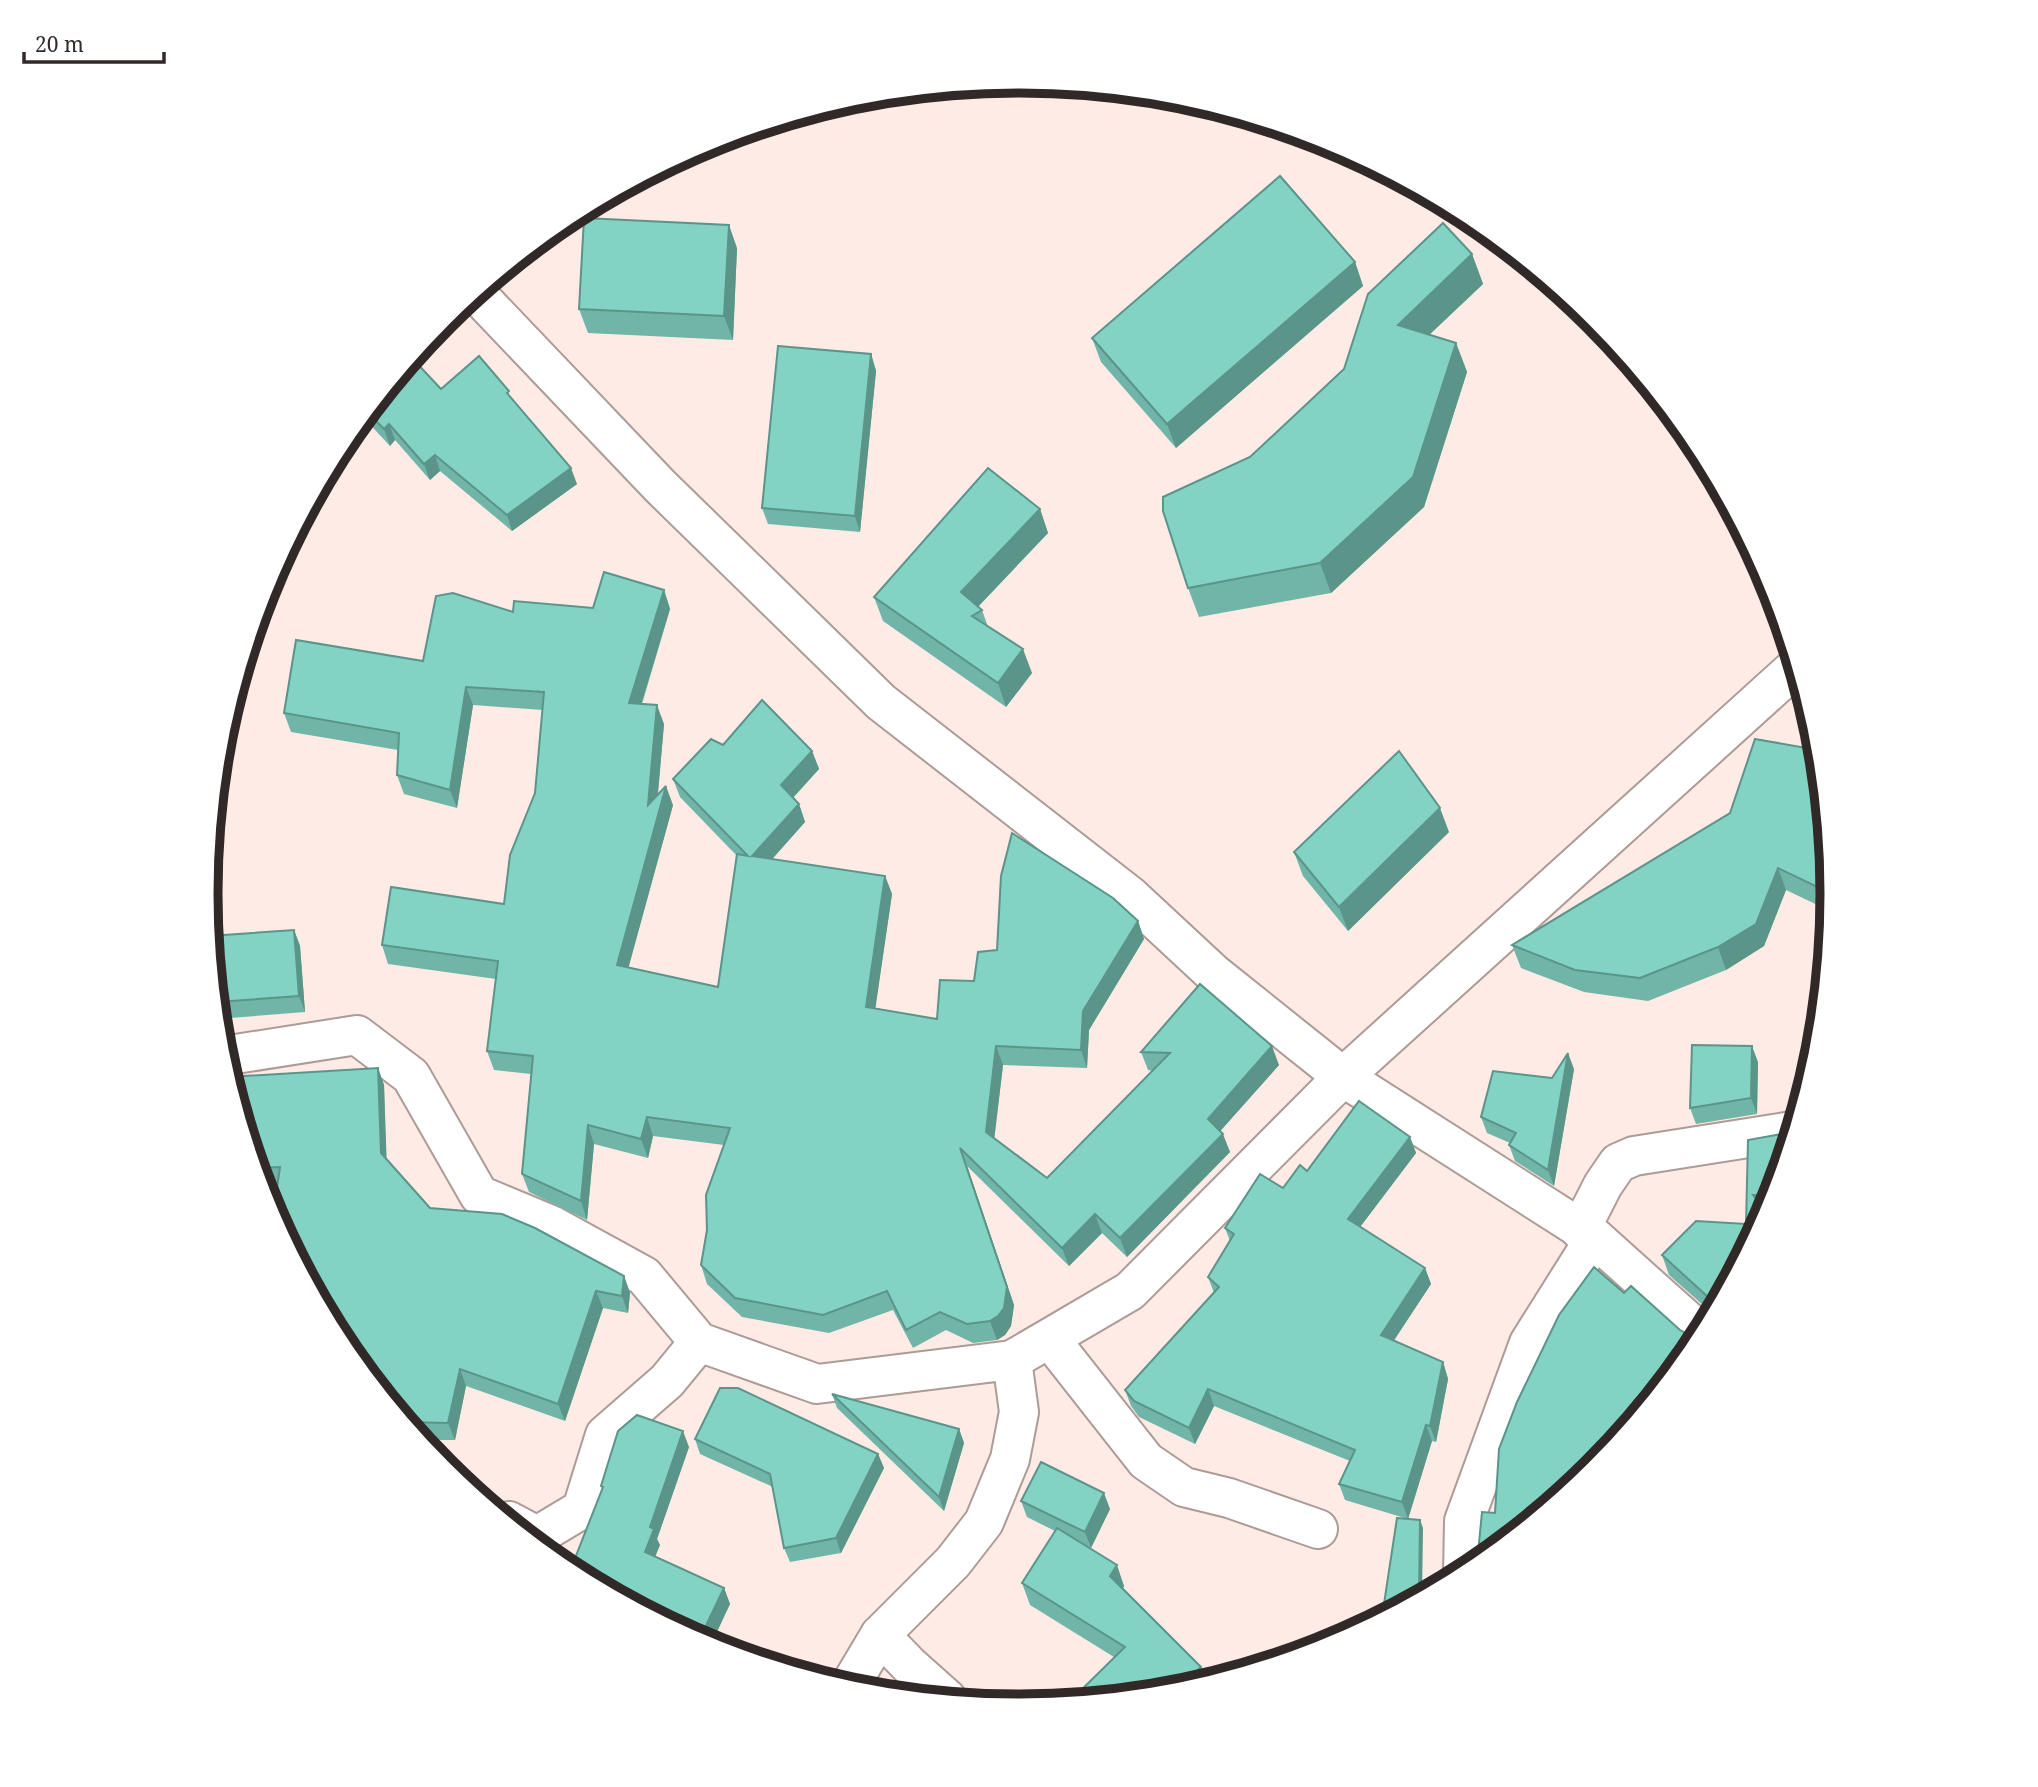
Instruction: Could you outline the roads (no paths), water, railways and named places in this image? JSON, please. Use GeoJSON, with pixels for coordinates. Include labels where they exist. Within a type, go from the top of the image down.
{"type":"FeatureCollection","features":[{"type":"Feature","properties":{"kind":"street"},"geometry":{"type":"LineString","coordinates":[[482,299],[660,485],[881,702],[1129,895],[1213,973],[1343,1077],[1588,1234],[1693,1325]]}},
{"type":"Feature","properties":{"kind":"street"},"geometry":{"type":"LineString","coordinates":[[235,1054],[357,1035],[411,1076],[479,1195],[551,1225],[644,1276],[699,1342],[817,1384],[1012,1360],[1130,1291],[1343,1077],[1788,674]]}},
{"type":"Feature","properties":{"kind":"street"},"geometry":{"type":"LineString","coordinates":[[1463,1559],[1464,1521],[1529,1343],[1588,1234],[1603,1185],[1618,1163],[1634,1156],[1783,1132]]}},
{"type":"Feature","properties":{"kind":"street"},"geometry":{"type":"LineString","coordinates":[[1050,1339],[1146,1461],[1184,1487],[1229,1498],[1318,1529]]}},
{"type":"Feature","properties":{"kind":"street"},"geometry":{"type":"LineString","coordinates":[[540,1534],[582,1509],[605,1435],[667,1381],[699,1342]]}},
{"type":"Feature","properties":{"kind":"street"},"geometry":{"type":"LineString","coordinates":[[855,1677],[880,1635],[953,1562],[985,1522],[1010,1459],[1019,1412],[1012,1360]]}},
{"type":"Feature","properties":{"kind":"street"},"geometry":{"type":"LineString","coordinates":[[880,1635],[936,1690]]}}]}
